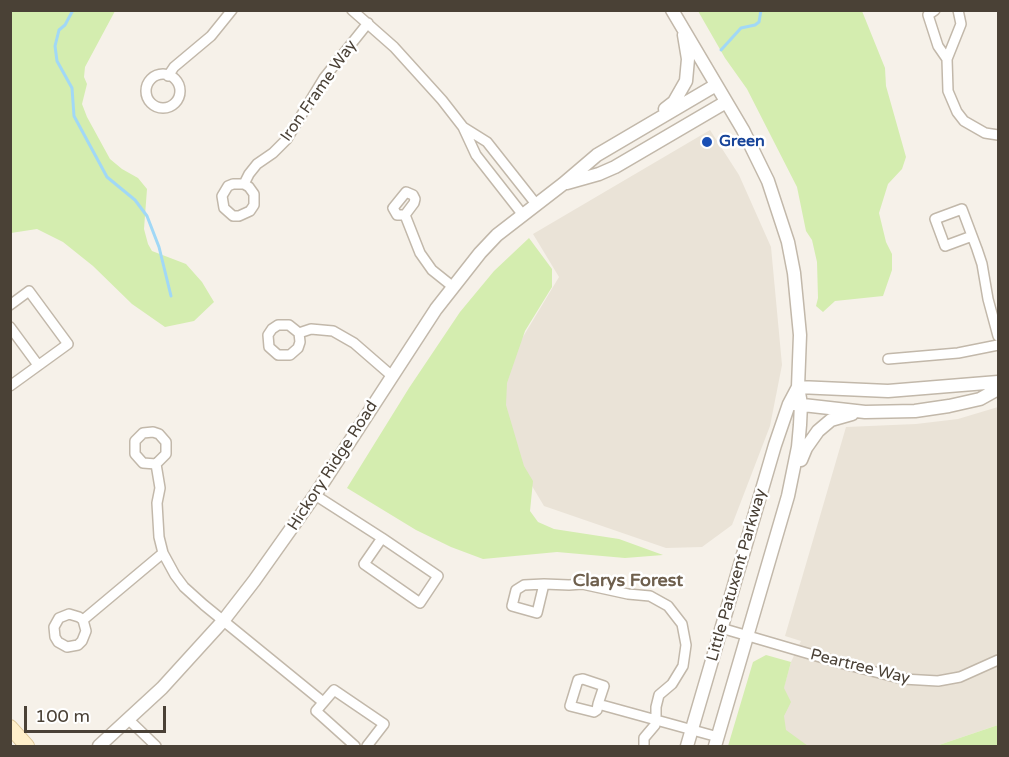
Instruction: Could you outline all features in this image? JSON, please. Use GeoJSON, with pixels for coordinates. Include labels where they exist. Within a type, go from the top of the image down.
{"type":"FeatureCollection","features":[{"type":"Feature","properties":{"kind":"main road"},"geometry":{"type":"LineString","coordinates":[[10,727],[27,747]]}},
{"type":"Feature","properties":{"kind":"street"},"geometry":{"type":"LineString","coordinates":[[168,76],[174,67],[211,36],[232,10]]}},
{"type":"Feature","properties":{"kind":"street"},"geometry":{"type":"LineString","coordinates":[[352,10],[368,22],[420,74],[463,127],[476,155],[523,215]]}},
{"type":"Feature","properties":{"kind":"street","name":"Little Patuxent Parkway"},"geometry":{"type":"LineString","coordinates":[[672,10],[756,154],[778,208],[794,273],[800,335],[795,404],[721,628],[687,747]]}},
{"type":"Feature","properties":{"kind":"street"},"geometry":{"type":"LineString","coordinates":[[935,10],[927,15],[938,46],[946,59]]}},
{"type":"Feature","properties":{"kind":"street"},"geometry":{"type":"LineString","coordinates":[[958,10],[961,24],[946,59],[948,91],[957,112],[964,121],[985,133],[999,135]]}},
{"type":"Feature","properties":{"kind":"street","name":"Iron Frame Way"},"geometry":{"type":"LineString","coordinates":[[244,184],[257,165],[287,139],[324,78],[368,22]]}},
{"type":"Feature","properties":{"kind":"street"},"geometry":{"type":"LineString","coordinates":[[646,126],[674,102],[686,81],[688,59],[682,28]]}},
{"type":"Feature","properties":{"kind":"street","name":"Hickory Ridge Road"},"geometry":{"type":"LineString","coordinates":[[99,747],[162,688],[223,621],[315,495],[452,286],[497,235],[597,155],[716,85]]}},
{"type":"Feature","properties":{"kind":"street","name":"Hickory Ridge Road"},"geometry":{"type":"LineString","coordinates":[[563,184],[615,167],[726,102]]}},
{"type":"Feature","properties":{"kind":"street"},"geometry":{"type":"LineString","coordinates":[[463,127],[487,142],[536,204]]}},
{"type":"Feature","properties":{"kind":"street"},"geometry":{"type":"LineString","coordinates":[[972,236],[945,246],[935,219],[962,209],[972,236],[982,264],[988,299],[999,336]]}},
{"type":"Feature","properties":{"kind":"street"},"geometry":{"type":"LineString","coordinates":[[405,215],[426,263],[452,286]]}},
{"type":"Feature","properties":{"kind":"street"},"geometry":{"type":"LineString","coordinates":[[10,305],[29,291],[68,344],[10,386]]}},
{"type":"Feature","properties":{"kind":"street"},"geometry":{"type":"LineString","coordinates":[[10,327],[38,365]]}},
{"type":"Feature","properties":{"kind":"street"},"geometry":{"type":"LineString","coordinates":[[298,333],[311,329],[333,331],[342,335],[392,376]]}},
{"type":"Feature","properties":{"kind":"street"},"geometry":{"type":"LineString","coordinates":[[888,358],[958,353],[999,345]]}},
{"type":"Feature","properties":{"kind":"street"},"geometry":{"type":"LineString","coordinates":[[798,387],[888,391],[999,382]]}},
{"type":"Feature","properties":{"kind":"street"},"geometry":{"type":"LineString","coordinates":[[795,404],[865,412],[915,411],[980,399],[999,389]]}},
{"type":"Feature","properties":{"kind":"street","name":"Little Patuxent Parkway"},"geometry":{"type":"LineString","coordinates":[[716,742],[788,496],[798,447],[795,404]]}},
{"type":"Feature","properties":{"kind":"street"},"geometry":{"type":"LineString","coordinates":[[788,496],[806,448],[818,431],[831,420],[865,412]]}},
{"type":"Feature","properties":{"kind":"street"},"geometry":{"type":"LineString","coordinates":[[156,464],[160,489],[157,520],[163,553],[184,587],[323,702]]}},
{"type":"Feature","properties":{"kind":"street"},"geometry":{"type":"LineString","coordinates":[[315,495],[382,538],[438,576],[420,603],[363,564],[382,538]]}},
{"type":"Feature","properties":{"kind":"street"},"geometry":{"type":"LineString","coordinates":[[82,620],[163,553]]}},
{"type":"Feature","properties":{"kind":"street"},"geometry":{"type":"LineString","coordinates":[[544,584],[582,584],[628,594],[650,596],[659,600],[676,614],[686,635],[685,656],[678,676],[657,700],[656,719],[644,738],[645,747]]}},
{"type":"Feature","properties":{"kind":"street","name":"Peartree Way"},"geometry":{"type":"LineString","coordinates":[[721,628],[884,676],[912,680],[939,681],[960,677],[999,660]]}},
{"type":"Feature","properties":{"kind":"street"},"geometry":{"type":"LineString","coordinates":[[356,747],[316,711],[334,690],[384,724],[367,747]]}},
{"type":"Feature","properties":{"kind":"street"},"geometry":{"type":"LineString","coordinates":[[598,704],[692,730],[716,742]]}},
{"type":"Feature","properties":{"kind":"street"},"geometry":{"type":"LineString","coordinates":[[129,720],[156,747]]}},
{"type":"Feature","properties":{"kind":"shaded area"},"geometry":{"type":"Polygon","coordinates":[[[710,130],[739,175],[771,247],[782,365],[770,426],[732,525],[702,547],[666,548],[544,506],[511,451],[491,390],[559,277],[533,234],[710,130]]]}},
{"type":"Feature","properties":{"kind":"shaded area"},"geometry":{"type":"Polygon","coordinates":[[[998,407],[998,725],[936,746],[804,746],[770,736],[791,662],[801,641],[785,636],[846,427],[916,424],[958,419],[998,407]]]}},
{"type":"Feature","properties":{"kind":"green space"},"geometry":{"type":"Polygon","coordinates":[[[11,10],[115,11],[85,67],[84,77],[87,84],[82,104],[110,159],[138,178],[147,189],[144,229],[152,251],[186,264],[202,282],[214,302],[194,321],[165,327],[132,304],[93,266],[63,242],[37,229],[11,233],[11,10]]]}},
{"type":"Feature","properties":{"kind":"green space"},"geometry":{"type":"Polygon","coordinates":[[[698,11],[862,11],[885,68],[886,86],[906,157],[902,169],[888,184],[879,213],[886,242],[892,254],[892,270],[883,296],[835,301],[823,312],[816,306],[818,298],[817,262],[812,240],[806,231],[797,187],[747,89],[725,58],[698,11]]]}},
{"type":"Feature","properties":{"kind":"green space"},"geometry":{"type":"Polygon","coordinates":[[[529,238],[552,269],[552,287],[525,331],[507,383],[506,405],[524,466],[533,481],[530,511],[538,522],[554,529],[619,539],[663,555],[625,558],[557,552],[483,559],[416,530],[347,488],[409,388],[460,312],[494,271],[529,238]]]}},
{"type":"Feature","properties":{"kind":"green space"},"geometry":{"type":"Polygon","coordinates":[[[766,655],[791,662],[784,688],[791,702],[784,716],[786,730],[808,746],[728,746],[753,662],[766,655]]]}},
{"type":"Feature","properties":{"kind":"green space"},"geometry":{"type":"Polygon","coordinates":[[[998,725],[998,746],[936,746],[998,725]]]}},
{"type":"Feature","properties":{"kind":"waterway"},"geometry":{"type":"LineString","coordinates":[[73,10],[65,25],[59,30],[55,46],[57,61],[72,88],[74,116],[107,177],[135,200],[147,216],[159,247],[171,296]]}},
{"type":"Feature","properties":{"kind":"waterway"},"geometry":{"type":"LineString","coordinates":[[721,50],[741,28],[759,22],[761,10]]}},
{"type":"Feature","properties":{"kind":"place","name":"Green"},"geometry":{"type":"Point","coordinates":[707,142]}},
{"type":"Feature","properties":{"kind":"district","name":"Clarys Forest"},"geometry":{"type":"Point","coordinates":[628,581]}}]}
